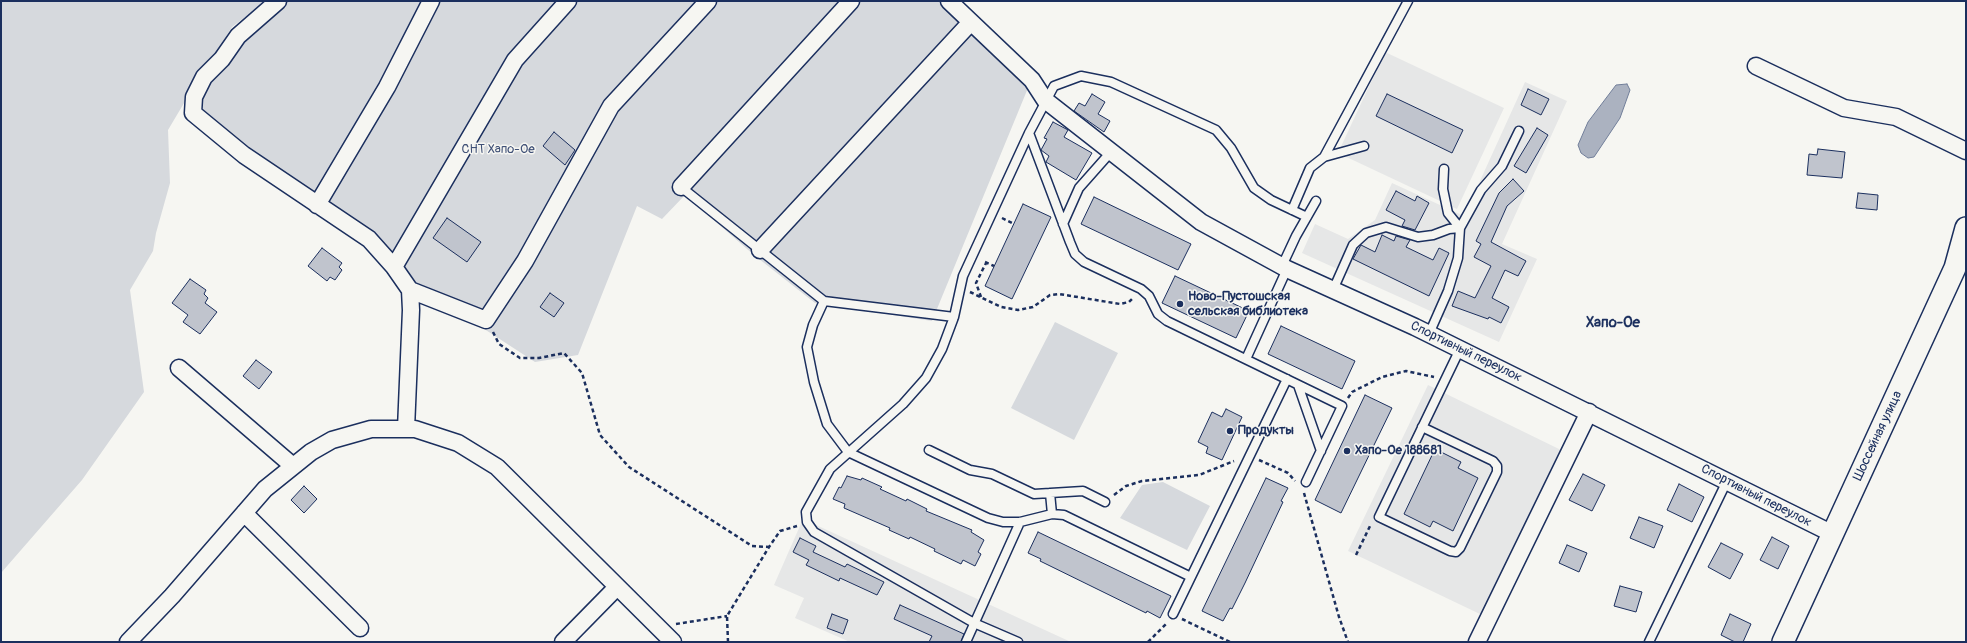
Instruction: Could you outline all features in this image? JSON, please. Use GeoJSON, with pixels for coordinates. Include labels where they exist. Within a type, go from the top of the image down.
{"type":"FeatureCollection","features":[{"type":"Feature","properties":{"kind":"street"},"geometry":{"type":"LineString","coordinates":[[278,1],[238,36],[222,59],[204,77],[194,97],[194,114],[244,155],[369,239],[394,267],[410,290],[411,310],[406,429]]}},
{"type":"Feature","properties":{"kind":"street"},"geometry":{"type":"LineString","coordinates":[[317,205],[387,87],[431,1]]}},
{"type":"Feature","properties":{"kind":"street"},"geometry":{"type":"LineString","coordinates":[[394,267],[515,60],[568,1]]}},
{"type":"Feature","properties":{"kind":"street"},"geometry":{"type":"LineString","coordinates":[[410,290],[486,320],[525,261],[611,106],[708,1]]}},
{"type":"Feature","properties":{"kind":"street"},"geometry":{"type":"LineString","coordinates":[[681,187],[851,1]]}},
{"type":"Feature","properties":{"kind":"street","name":"Спортивный переулок"},"geometry":{"type":"LineString","coordinates":[[949,1],[1032,80],[1045,100],[1110,153],[1201,222],[1284,268],[1460,349],[1833,534]]}},
{"type":"Feature","properties":{"kind":"street"},"geometry":{"type":"LineString","coordinates":[[760,250],[971,22]]}},
{"type":"Feature","properties":{"kind":"street"},"geometry":{"type":"LineString","coordinates":[[1756,66],[1844,108],[1896,118],[1966,151]]}},
{"type":"Feature","properties":{"kind":"street","name":"Шоссейная улица"},"geometry":{"type":"LineString","coordinates":[[1783,642],[1833,534],[1961,270],[1966,228]]}},
{"type":"Feature","properties":{"kind":"street"},"geometry":{"type":"LineString","coordinates":[[179,368],[292,466]]}},
{"type":"Feature","properties":{"kind":"street"},"geometry":{"type":"LineString","coordinates":[[1477,642],[1589,412]]}},
{"type":"Feature","properties":{"kind":"street"},"geometry":{"type":"LineString","coordinates":[[128,642],[172,596],[265,489],[292,466],[311,452],[332,440],[371,430],[406,429],[415,429],[458,443],[497,467],[673,642]]}},
{"type":"Feature","properties":{"kind":"street"},"geometry":{"type":"LineString","coordinates":[[244,513],[360,628]]}},
{"type":"Feature","properties":{"kind":"street"},"geometry":{"type":"LineString","coordinates":[[563,642],[617,587]]}},
{"type":"Feature","properties":{"kind":"lane"},"geometry":{"type":"LineString","coordinates":[[1324,157],[1408,1]]}},
{"type":"Feature","properties":{"kind":"lane"},"geometry":{"type":"LineString","coordinates":[[1018,642],[974,622],[814,532],[807,522],[806,512],[830,468],[903,404],[926,378],[942,348],[954,316],[963,276],[1029,133],[1045,100],[1054,86],[1081,76],[1111,82],[1216,130],[1231,148],[1254,188],[1271,200],[1307,217]]}},
{"type":"Feature","properties":{"kind":"lane"},"geometry":{"type":"LineString","coordinates":[[1429,334],[1448,291],[1458,258],[1460,228],[1481,190],[1502,166],[1519,131]]}},
{"type":"Feature","properties":{"kind":"lane"},"geometry":{"type":"LineString","coordinates":[[1029,133],[1063,224],[1076,254],[1084,262],[1141,289],[1149,296],[1158,314],[1167,321],[1342,406],[1304,485]]}},
{"type":"Feature","properties":{"kind":"lane"},"geometry":{"type":"LineString","coordinates":[[1292,210],[1310,168],[1324,157],[1364,146]]}},
{"type":"Feature","properties":{"kind":"lane"},"geometry":{"type":"LineString","coordinates":[[1063,224],[1079,188],[1110,153]]}},
{"type":"Feature","properties":{"kind":"lane"},"geometry":{"type":"LineString","coordinates":[[1444,169],[1443,189],[1448,213],[1460,228]]}},
{"type":"Feature","properties":{"kind":"lane"},"geometry":{"type":"LineString","coordinates":[[681,187],[824,301],[954,316]]}},
{"type":"Feature","properties":{"kind":"lane"},"geometry":{"type":"LineString","coordinates":[[1246,359],[1284,268],[1307,217],[1316,201]]}},
{"type":"Feature","properties":{"kind":"lane"},"geometry":{"type":"LineString","coordinates":[[1333,290],[1353,245],[1366,233],[1386,227],[1418,238],[1449,229],[1460,228]]}},
{"type":"Feature","properties":{"kind":"lane"},"geometry":{"type":"LineString","coordinates":[[824,301],[813,325],[807,347],[814,382],[827,424],[848,452],[988,518],[1003,522],[1020,522],[1052,514],[1064,515],[1191,577]]}},
{"type":"Feature","properties":{"kind":"lane"},"geometry":{"type":"LineString","coordinates":[[1422,427],[1494,461],[1497,466],[1497,472],[1460,548],[1456,552],[1450,551],[1379,517],[1422,427],[1446,379],[1460,349]]}},
{"type":"Feature","properties":{"kind":"lane"},"geometry":{"type":"LineString","coordinates":[[1173,614],[1287,379]]}},
{"type":"Feature","properties":{"kind":"lane"},"geometry":{"type":"LineString","coordinates":[[1298,384],[1321,451]]}},
{"type":"Feature","properties":{"kind":"lane"},"geometry":{"type":"LineString","coordinates":[[929,450],[970,470],[992,474],[1034,494],[1083,491],[1105,502]]}},
{"type":"Feature","properties":{"kind":"lane"},"geometry":{"type":"LineString","coordinates":[[1649,642],[1727,481]]}},
{"type":"Feature","properties":{"kind":"lane"},"geometry":{"type":"LineString","coordinates":[[1050,493],[1052,514]]}},
{"type":"Feature","properties":{"kind":"lane"},"geometry":{"type":"LineString","coordinates":[[966,642],[1020,522]]}},
{"type":"Feature","properties":{"kind":"path"},"geometry":{"type":"LineString","coordinates":[[982,298],[976,283],[986,263]]}},
{"type":"Feature","properties":{"kind":"path"},"geometry":{"type":"LineString","coordinates":[[960,288],[1002,307],[1018,310],[1033,307],[1050,295],[1060,294],[1120,304],[1130,302],[1141,289]]}},
{"type":"Feature","properties":{"kind":"path"},"geometry":{"type":"LineString","coordinates":[[486,320],[499,344],[520,358],[539,358],[564,353],[582,373],[600,435],[629,467],[752,546],[769,546]]}},
{"type":"Feature","properties":{"kind":"path"},"geometry":{"type":"LineString","coordinates":[[1342,406],[1352,392],[1382,377],[1406,372],[1446,379]]}},
{"type":"Feature","properties":{"kind":"path"},"geometry":{"type":"LineString","coordinates":[[1105,502],[1126,486],[1142,481],[1199,475],[1250,455],[1288,473],[1304,485],[1339,617],[1348,642]]}},
{"type":"Feature","properties":{"kind":"path"},"geometry":{"type":"LineString","coordinates":[[1356,555],[1372,522],[1379,517]]}},
{"type":"Feature","properties":{"kind":"path"},"geometry":{"type":"LineString","coordinates":[[728,642],[727,616],[769,546],[780,531],[807,522]]}},
{"type":"Feature","properties":{"kind":"path"},"geometry":{"type":"LineString","coordinates":[[1148,642],[1162,630],[1173,614],[1230,642]]}},
{"type":"Feature","properties":{"kind":"path"},"geometry":{"type":"LineString","coordinates":[[656,625],[692,622],[727,616]]}},
{"type":"Feature","properties":{"kind":"shaded area"},"geometry":{"type":"Polygon","coordinates":[[[1385,52],[1504,108],[1457,209],[1338,153],[1385,52]]]}},
{"type":"Feature","properties":{"kind":"shaded area"},"geometry":{"type":"Polygon","coordinates":[[[1525,82],[1567,101],[1502,244],[1537,259],[1499,342],[1302,253],[1315,224],[1348,239],[1375,220],[1392,183],[1464,216],[1525,82]]]}},
{"type":"Feature","properties":{"kind":"shaded area"},"geometry":{"type":"Polygon","coordinates":[[[1627,84],[1630,90],[1620,118],[1594,157],[1588,158],[1581,153],[1578,145],[1588,122],[1616,85],[1627,84]]]}},
{"type":"Feature","properties":{"kind":"shaded area"},"geometry":{"type":"Polygon","coordinates":[[[1428,385],[1561,450],[1482,615],[1348,551],[1428,385]]]}},
{"type":"Feature","properties":{"kind":"shaded area"},"geometry":{"type":"Polygon","coordinates":[[[803,519],[1071,642],[850,642],[795,618],[804,598],[774,585],[803,519]]]}},
{"type":"Feature","properties":{"kind":"green space","name":"СНТ Хапо-Ое"},"geometry":{"type":"Polygon","coordinates":[[[1,1],[266,1],[232,27],[196,84],[270,1],[957,1],[1035,71],[932,321],[815,303],[754,255],[685,195],[662,219],[637,206],[578,355],[535,362],[415,284],[377,238],[248,151],[198,108],[190,93],[168,130],[170,183],[156,233],[153,251],[130,290],[144,392],[82,480],[1,573],[1,1]]]}},
{"type":"Feature","properties":{"kind":"green space"},"geometry":{"type":"Polygon","coordinates":[[[1055,322],[1118,353],[1074,440],[1011,408],[1055,322]]]}},
{"type":"Feature","properties":{"kind":"green space"},"geometry":{"type":"Polygon","coordinates":[[[1163,482],[1210,506],[1187,550],[1120,518],[1142,485],[1163,482]]]}},
{"type":"Feature","properties":{"kind":"building"},"geometry":{"type":"Polygon","coordinates":[[[1528,89],[1549,99],[1541,115],[1521,105],[1528,89]]]}},
{"type":"Feature","properties":{"kind":"building"},"geometry":{"type":"Polygon","coordinates":[[[1092,94],[1105,102],[1098,114],[1110,121],[1104,132],[1074,111],[1079,103],[1085,106],[1092,94]]]}},
{"type":"Feature","properties":{"kind":"building"},"geometry":{"type":"Polygon","coordinates":[[[1387,94],[1463,130],[1452,153],[1376,116],[1387,94]]]}},
{"type":"Feature","properties":{"kind":"building"},"geometry":{"type":"Polygon","coordinates":[[[1053,122],[1068,130],[1064,137],[1092,153],[1076,180],[1046,162],[1049,156],[1041,150],[1047,139],[1044,138],[1053,122]]]}},
{"type":"Feature","properties":{"kind":"building"},"geometry":{"type":"Polygon","coordinates":[[[1537,128],[1548,135],[1526,173],[1514,166],[1537,128]]]}},
{"type":"Feature","properties":{"kind":"building"},"geometry":{"type":"Polygon","coordinates":[[[554,132],[575,150],[565,165],[543,146],[554,132]]]}},
{"type":"Feature","properties":{"kind":"building"},"geometry":{"type":"Polygon","coordinates":[[[1818,149],[1845,152],[1842,178],[1807,175],[1809,154],[1817,155],[1818,149]]]}},
{"type":"Feature","properties":{"kind":"building"},"geometry":{"type":"Polygon","coordinates":[[[1513,179],[1524,191],[1507,206],[1491,242],[1526,261],[1518,276],[1505,270],[1492,298],[1509,307],[1501,323],[1489,317],[1488,319],[1452,306],[1458,291],[1475,298],[1491,266],[1474,257],[1481,244],[1476,241],[1499,193],[1513,179]]]}},
{"type":"Feature","properties":{"kind":"building"},"geometry":{"type":"Polygon","coordinates":[[[1396,191],[1415,201],[1417,196],[1429,203],[1415,230],[1402,226],[1405,220],[1386,210],[1396,191]]]}},
{"type":"Feature","properties":{"kind":"building"},"geometry":{"type":"Polygon","coordinates":[[[1858,193],[1878,195],[1877,210],[1856,208],[1858,193]]]}},
{"type":"Feature","properties":{"kind":"building"},"geometry":{"type":"Polygon","coordinates":[[[1094,197],[1191,244],[1178,270],[1081,224],[1094,197]]]}},
{"type":"Feature","properties":{"kind":"building"},"geometry":{"type":"Polygon","coordinates":[[[1023,204],[1051,217],[1012,299],[985,286],[1023,204]]]}},
{"type":"Feature","properties":{"kind":"building"},"geometry":{"type":"Polygon","coordinates":[[[447,218],[481,242],[467,262],[433,238],[447,218]]]}},
{"type":"Feature","properties":{"kind":"building"},"geometry":{"type":"Polygon","coordinates":[[[1382,235],[1394,241],[1396,236],[1410,240],[1406,247],[1433,260],[1439,248],[1449,253],[1429,296],[1353,259],[1361,245],[1375,252],[1382,235]]]}},
{"type":"Feature","properties":{"kind":"building"},"geometry":{"type":"Polygon","coordinates":[[[322,248],[342,263],[339,267],[342,270],[335,280],[330,277],[327,281],[308,266],[322,248]]]}},
{"type":"Feature","properties":{"kind":"building"},"geometry":{"type":"Polygon","coordinates":[[[1175,276],[1249,311],[1236,338],[1162,303],[1175,276]]]}},
{"type":"Feature","properties":{"kind":"building"},"geometry":{"type":"Polygon","coordinates":[[[190,279],[206,290],[204,294],[208,298],[205,303],[217,312],[200,334],[183,322],[188,315],[172,303],[190,279]]]}},
{"type":"Feature","properties":{"kind":"building"},"geometry":{"type":"Polygon","coordinates":[[[550,293],[564,303],[554,317],[540,307],[550,293]]]}},
{"type":"Feature","properties":{"kind":"building"},"geometry":{"type":"Polygon","coordinates":[[[1281,326],[1355,361],[1342,389],[1268,354],[1281,326]]]}},
{"type":"Feature","properties":{"kind":"building"},"geometry":{"type":"Polygon","coordinates":[[[256,360],[272,372],[259,389],[243,376],[256,360]]]}},
{"type":"Feature","properties":{"kind":"building"},"geometry":{"type":"Polygon","coordinates":[[[1365,395],[1392,408],[1341,513],[1315,500],[1365,395]]]}},
{"type":"Feature","properties":{"kind":"building"},"geometry":{"type":"Polygon","coordinates":[[[1226,409],[1242,417],[1222,460],[1206,453],[1208,447],[1198,442],[1212,412],[1222,417],[1226,409]]]}},
{"type":"Feature","properties":{"kind":"building"},"geometry":{"type":"Polygon","coordinates":[[[1435,449],[1461,462],[1458,468],[1478,478],[1453,531],[1433,521],[1430,527],[1404,514],[1435,449]]]}},
{"type":"Feature","properties":{"kind":"building"},"geometry":{"type":"Polygon","coordinates":[[[1583,474],[1605,485],[1592,511],[1569,500],[1583,474]]]}},
{"type":"Feature","properties":{"kind":"building"},"geometry":{"type":"Polygon","coordinates":[[[847,476],[861,480],[862,478],[882,487],[880,489],[906,501],[907,499],[927,509],[926,511],[972,530],[971,532],[984,540],[978,552],[981,554],[975,566],[963,560],[961,564],[910,537],[909,539],[889,530],[890,528],[844,508],[845,504],[833,499],[847,476]]]}},
{"type":"Feature","properties":{"kind":"building"},"geometry":{"type":"Polygon","coordinates":[[[1266,478],[1288,488],[1281,501],[1283,502],[1245,583],[1232,609],[1230,608],[1223,621],[1202,611],[1266,478]]]}},
{"type":"Feature","properties":{"kind":"building"},"geometry":{"type":"Polygon","coordinates":[[[1679,484],[1704,497],[1692,522],[1667,510],[1679,484]]]}},
{"type":"Feature","properties":{"kind":"building"},"geometry":{"type":"Polygon","coordinates":[[[304,486],[317,499],[304,513],[291,500],[304,486]]]}},
{"type":"Feature","properties":{"kind":"building"},"geometry":{"type":"Polygon","coordinates":[[[1639,517],[1663,526],[1654,548],[1630,538],[1639,517]]]}},
{"type":"Feature","properties":{"kind":"building"},"geometry":{"type":"Polygon","coordinates":[[[1038,532],[1171,596],[1160,618],[1147,611],[1146,613],[1040,561],[1041,559],[1028,553],[1038,532]]]}},
{"type":"Feature","properties":{"kind":"building"},"geometry":{"type":"Polygon","coordinates":[[[1772,537],[1789,546],[1778,569],[1760,560],[1772,537]]]}},
{"type":"Feature","properties":{"kind":"building"},"geometry":{"type":"Polygon","coordinates":[[[800,538],[816,546],[813,552],[845,567],[847,564],[884,582],[877,595],[840,578],[839,581],[806,565],[809,560],[793,552],[800,538]]]}},
{"type":"Feature","properties":{"kind":"building"},"geometry":{"type":"Polygon","coordinates":[[[1721,543],[1743,554],[1730,579],[1708,567],[1721,543]]]}},
{"type":"Feature","properties":{"kind":"building"},"geometry":{"type":"Polygon","coordinates":[[[1567,545],[1587,553],[1579,572],[1559,563],[1567,545]]]}},
{"type":"Feature","properties":{"kind":"building"},"geometry":{"type":"Polygon","coordinates":[[[1620,586],[1642,592],[1636,612],[1614,606],[1620,586]]]}},
{"type":"Feature","properties":{"kind":"building"},"geometry":{"type":"Polygon","coordinates":[[[900,605],[964,634],[961,642],[929,642],[932,636],[894,619],[900,605]]]}},
{"type":"Feature","properties":{"kind":"building"},"geometry":{"type":"Polygon","coordinates":[[[832,614],[848,620],[843,634],[827,628],[832,614]]]}},
{"type":"Feature","properties":{"kind":"building"},"geometry":{"type":"Polygon","coordinates":[[[1730,614],[1751,624],[1743,642],[1735,642],[1721,635],[1730,614]]]}},
{"type":"Feature","properties":{"kind":"place","name":"Ново-Пустошская сельская библиотека"},"geometry":{"type":"Point","coordinates":[1180,304]}},
{"type":"Feature","properties":{"kind":"place","name":"Продукты"},"geometry":{"type":"Point","coordinates":[1230,431]}},
{"type":"Feature","properties":{"kind":"place","name":"Хапо-Ое 188681"},"geometry":{"type":"Point","coordinates":[1347,451]}},
{"type":"Feature","properties":{"kind":"district","name":"Хапо-Ое"},"geometry":{"type":"Point","coordinates":[1613,323]}}]}
